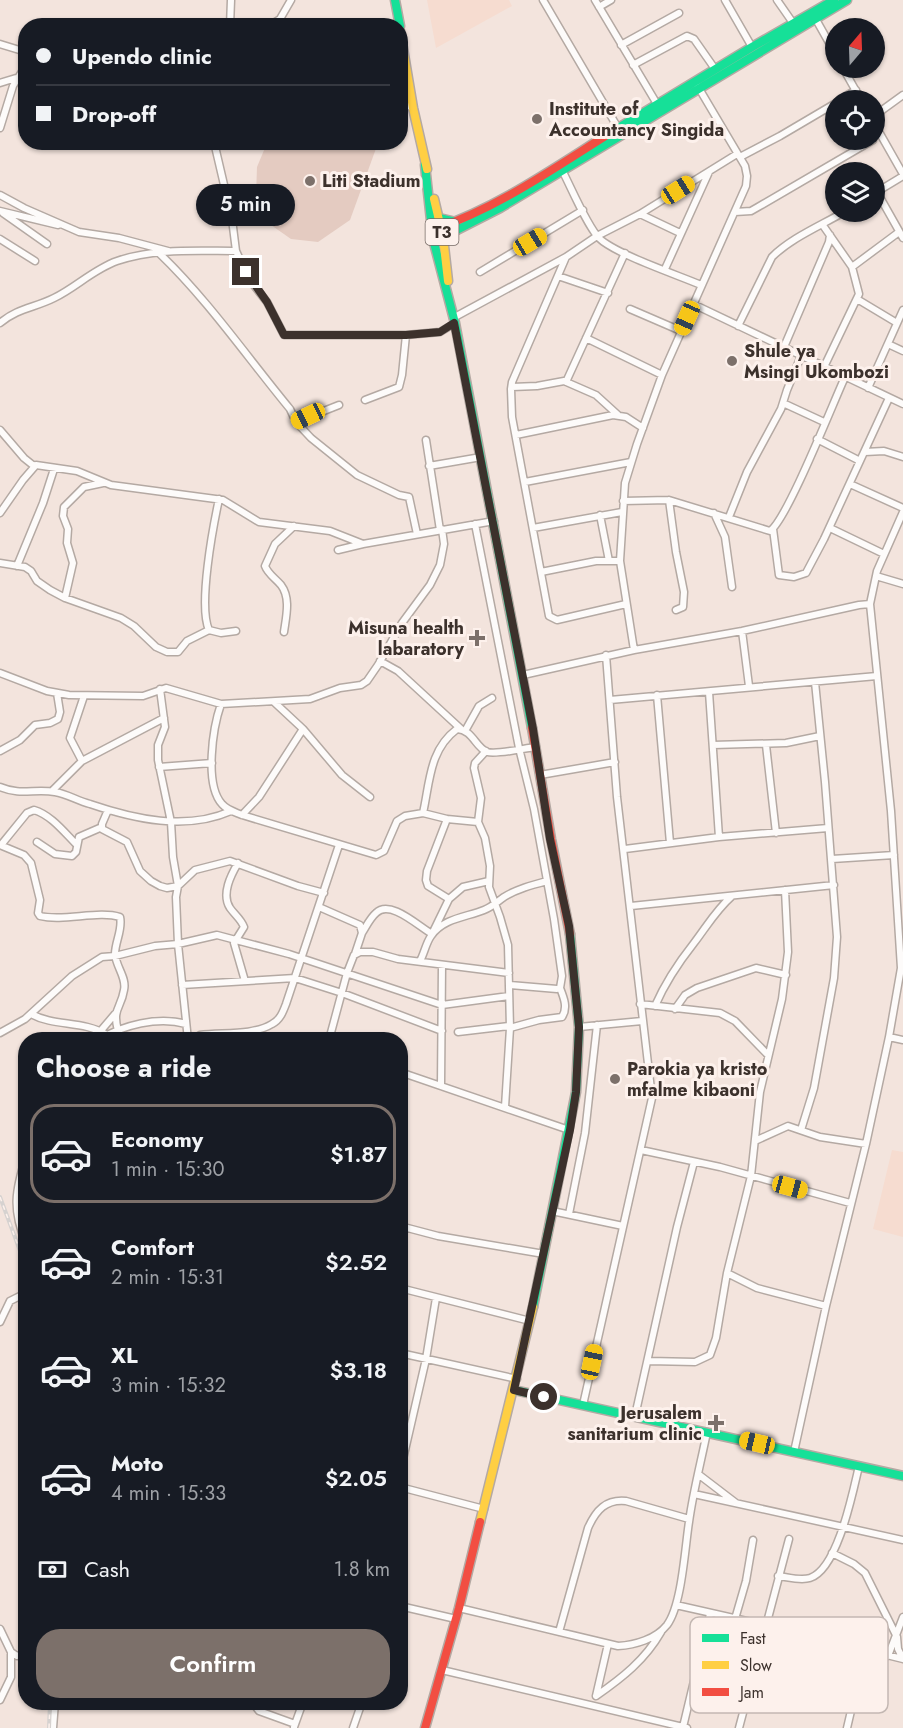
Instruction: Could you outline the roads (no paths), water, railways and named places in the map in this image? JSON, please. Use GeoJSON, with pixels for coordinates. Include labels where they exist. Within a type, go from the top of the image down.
{"type":"FeatureCollection","features":[{"type":"Feature","properties":{"kind":"main road"},"geometry":{"type":"LineString","coordinates":[[395,0],[398,18]]}},
{"type":"Feature","properties":{"kind":"main road"},"geometry":{"type":"LineString","coordinates":[[438,232],[500,208],[618,128],[657,104],[697,84],[715,69],[793,23],[814,16],[832,0]]}},
{"type":"Feature","properties":{"kind":"main road"},"geometry":{"type":"LineString","coordinates":[[438,232],[561,167],[697,84],[814,16],[847,0]]}},
{"type":"Feature","properties":{"kind":"main road","name":"T3"},"geometry":{"type":"LineString","coordinates":[[408,78],[523,675],[550,839],[569,926],[579,1027],[576,1092],[570,1130],[530,1321],[459,1608],[426,1728]]}},
{"type":"Feature","properties":{"kind":"main road","name":"T3"},"geometry":{"type":"LineString","coordinates":[[425,165],[439,218],[436,256],[450,302]]}},
{"type":"Feature","properties":{"kind":"main road"},"geometry":{"type":"LineString","coordinates":[[439,218],[456,222]]}},
{"type":"Feature","properties":{"kind":"main road"},"geometry":{"type":"LineString","coordinates":[[514,1390],[903,1476]]}},
{"type":"Feature","properties":{"kind":"street"},"geometry":{"type":"LineString","coordinates":[[230,18],[231,0]]}},
{"type":"Feature","properties":{"kind":"street"},"geometry":{"type":"LineString","coordinates":[[281,18],[291,0]]}},
{"type":"Feature","properties":{"kind":"street"},"geometry":{"type":"LineString","coordinates":[[543,0],[618,128]]}},
{"type":"Feature","properties":{"kind":"street"},"geometry":{"type":"LineString","coordinates":[[595,0],[657,104]]}},
{"type":"Feature","properties":{"kind":"street"},"geometry":{"type":"LineString","coordinates":[[599,7],[611,0]]}},
{"type":"Feature","properties":{"kind":"street"},"geometry":{"type":"LineString","coordinates":[[725,0],[752,47]]}},
{"type":"Feature","properties":{"kind":"street"},"geometry":{"type":"LineString","coordinates":[[777,0],[793,23]]}},
{"type":"Feature","properties":{"kind":"street"},"geometry":{"type":"LineString","coordinates":[[621,45],[679,13]]}},
{"type":"Feature","properties":{"kind":"street"},"geometry":{"type":"LineString","coordinates":[[814,16],[825,36]]}},
{"type":"Feature","properties":{"kind":"street"},"geometry":{"type":"LineString","coordinates":[[633,65],[687,36],[694,39],[715,69]]}},
{"type":"Feature","properties":{"kind":"street"},"geometry":{"type":"LineString","coordinates":[[0,44],[18,50]]}},
{"type":"Feature","properties":{"kind":"street"},"geometry":{"type":"LineString","coordinates":[[0,128],[18,75]]}},
{"type":"Feature","properties":{"kind":"street"},"geometry":{"type":"LineString","coordinates":[[0,83],[16,78]]}},
{"type":"Feature","properties":{"kind":"street"},"geometry":{"type":"LineString","coordinates":[[849,78],[856,90]]}},
{"type":"Feature","properties":{"kind":"street"},"geometry":{"type":"LineString","coordinates":[[634,650],[620,561],[625,483],[662,375],[746,186],[747,176],[739,156],[697,84]]}},
{"type":"Feature","properties":{"kind":"street"},"geometry":{"type":"LineString","coordinates":[[885,108],[903,95]]}},
{"type":"Feature","properties":{"kind":"street"},"geometry":{"type":"LineString","coordinates":[[408,106],[413,108]]}},
{"type":"Feature","properties":{"kind":"street"},"geometry":{"type":"LineString","coordinates":[[216,150],[232,219],[236,251],[249,279],[267,302],[284,335],[406,335],[440,332],[454,320],[566,257],[597,236],[640,214],[710,170],[780,136],[825,109]]}},
{"type":"Feature","properties":{"kind":"street"},"geometry":{"type":"LineString","coordinates":[[735,212],[751,211],[855,150]]}},
{"type":"Feature","properties":{"kind":"street"},"geometry":{"type":"LineString","coordinates":[[885,150],[903,175],[885,187]]}},
{"type":"Feature","properties":{"kind":"street"},"geometry":{"type":"LineString","coordinates":[[561,167],[597,236],[610,246],[701,285]]}},
{"type":"Feature","properties":{"kind":"street"},"geometry":{"type":"LineString","coordinates":[[665,269],[710,170]]}},
{"type":"Feature","properties":{"kind":"street"},"geometry":{"type":"LineString","coordinates":[[0,195],[79,232],[120,238],[171,252]]}},
{"type":"Feature","properties":{"kind":"street"},"geometry":{"type":"LineString","coordinates":[[852,267],[901,235],[885,208]]}},
{"type":"Feature","properties":{"kind":"street"},"geometry":{"type":"LineString","coordinates":[[480,272],[584,210]]}},
{"type":"Feature","properties":{"kind":"street"},"geometry":{"type":"LineString","coordinates":[[0,211],[43,223],[67,226]]}},
{"type":"Feature","properties":{"kind":"street"},"geometry":{"type":"LineString","coordinates":[[0,211],[46,244]]}},
{"type":"Feature","properties":{"kind":"street"},"geometry":{"type":"LineString","coordinates":[[640,214],[681,232]]}},
{"type":"Feature","properties":{"kind":"street"},"geometry":{"type":"LineString","coordinates":[[738,326],[772,257],[778,250],[826,222]]}},
{"type":"Feature","properties":{"kind":"street"},"geometry":{"type":"LineString","coordinates":[[822,224],[852,267],[858,284],[857,298],[824,367]]}},
{"type":"Feature","properties":{"kind":"street"},"geometry":{"type":"LineString","coordinates":[[784,347],[830,235]]}},
{"type":"Feature","properties":{"kind":"street"},"geometry":{"type":"LineString","coordinates":[[0,239],[35,261]]}},
{"type":"Feature","properties":{"kind":"street"},"geometry":{"type":"LineString","coordinates":[[0,323],[11,314],[45,303],[63,294],[117,261],[159,253],[236,251]]}},
{"type":"Feature","properties":{"kind":"street"},"geometry":{"type":"LineString","coordinates":[[159,253],[222,323],[290,409],[296,422],[324,450],[357,475],[399,495],[409,497],[417,534]]}},
{"type":"Feature","properties":{"kind":"street"},"geometry":{"type":"LineString","coordinates":[[566,382],[625,253]]}},
{"type":"Feature","properties":{"kind":"street"},"geometry":{"type":"LineString","coordinates":[[566,257],[512,387],[511,406],[516,435],[549,616],[557,620],[626,604]]}},
{"type":"Feature","properties":{"kind":"street"},"geometry":{"type":"LineString","coordinates":[[558,276],[608,293]]}},
{"type":"Feature","properties":{"kind":"street"},"geometry":{"type":"LineString","coordinates":[[857,298],[897,323]]}},
{"type":"Feature","properties":{"kind":"street"},"geometry":{"type":"LineString","coordinates":[[693,304],[903,404]]}},
{"type":"Feature","properties":{"kind":"street"},"geometry":{"type":"LineString","coordinates":[[630,309],[681,331]]}},
{"type":"Feature","properties":{"kind":"street"},"geometry":{"type":"LineString","coordinates":[[868,388],[903,310]]}},
{"type":"Feature","properties":{"kind":"street"},"geometry":{"type":"LineString","coordinates":[[365,400],[399,387],[406,335]]}},
{"type":"Feature","properties":{"kind":"street"},"geometry":{"type":"LineString","coordinates":[[586,338],[662,375]]}},
{"type":"Feature","properties":{"kind":"street"},"geometry":{"type":"LineString","coordinates":[[888,344],[903,351]]}},
{"type":"Feature","properties":{"kind":"street"},"geometry":{"type":"LineString","coordinates":[[729,517],[747,472],[783,403],[801,356]]}},
{"type":"Feature","properties":{"kind":"street"},"geometry":{"type":"LineString","coordinates":[[846,377],[788,504],[773,529],[778,572],[781,576],[806,573],[830,528],[889,398]]}},
{"type":"Feature","properties":{"kind":"street"},"geometry":{"type":"LineString","coordinates":[[512,387],[566,382],[596,395],[618,415]]}},
{"type":"Feature","properties":{"kind":"street"},"geometry":{"type":"LineString","coordinates":[[783,403],[824,422]]}},
{"type":"Feature","properties":{"kind":"street"},"geometry":{"type":"LineString","coordinates":[[296,422],[339,405]]}},
{"type":"Feature","properties":{"kind":"street"},"geometry":{"type":"LineString","coordinates":[[516,435],[618,415],[626,417],[643,428]]}},
{"type":"Feature","properties":{"kind":"street"},"geometry":{"type":"LineString","coordinates":[[0,430],[34,466],[77,471],[104,483],[141,490],[219,499],[230,503],[258,522],[330,531],[363,544]]}},
{"type":"Feature","properties":{"kind":"street"},"geometry":{"type":"LineString","coordinates":[[817,439],[861,461]]}},
{"type":"Feature","properties":{"kind":"street"},"geometry":{"type":"LineString","coordinates":[[0,673],[57,693],[84,696],[144,696],[160,689],[172,688],[221,704],[274,702],[316,697],[340,688],[363,685],[402,623],[430,585],[440,566],[444,544],[426,440]]}},
{"type":"Feature","properties":{"kind":"street"},"geometry":{"type":"LineString","coordinates":[[865,452],[884,451],[903,457]]}},
{"type":"Feature","properties":{"kind":"street"},"geometry":{"type":"LineString","coordinates":[[429,466],[481,457]]}},
{"type":"Feature","properties":{"kind":"street"},"geometry":{"type":"LineString","coordinates":[[525,482],[631,462]]}},
{"type":"Feature","properties":{"kind":"street"},"geometry":{"type":"LineString","coordinates":[[0,513],[34,466]]}},
{"type":"Feature","properties":{"kind":"street"},"geometry":{"type":"LineString","coordinates":[[17,566],[43,503],[54,469]]}},
{"type":"Feature","properties":{"kind":"street"},"geometry":{"type":"LineString","coordinates":[[65,598],[73,563],[67,543],[68,529],[63,516],[64,507],[84,487],[104,483]]}},
{"type":"Feature","properties":{"kind":"street"},"geometry":{"type":"LineString","coordinates":[[794,1452],[850,1203],[866,1144],[889,1037],[902,958],[899,884],[894,855],[870,604],[876,576],[903,510],[850,484]]}},
{"type":"Feature","properties":{"kind":"street"},"geometry":{"type":"LineString","coordinates":[[209,630],[206,609],[208,576],[219,499]]}},
{"type":"Feature","properties":{"kind":"street"},"geometry":{"type":"LineString","coordinates":[[623,501],[669,500],[766,530],[773,529]]}},
{"type":"Feature","properties":{"kind":"street"},"geometry":{"type":"LineString","coordinates":[[669,500],[685,597],[683,608],[676,610]]}},
{"type":"Feature","properties":{"kind":"street"},"geometry":{"type":"LineString","coordinates":[[533,528],[600,514],[622,512]]}},
{"type":"Feature","properties":{"kind":"street"},"geometry":{"type":"LineString","coordinates":[[714,513],[725,537],[732,586]]}},
{"type":"Feature","properties":{"kind":"street"},"geometry":{"type":"LineString","coordinates":[[600,514],[609,561]]}},
{"type":"Feature","properties":{"kind":"street"},"geometry":{"type":"LineString","coordinates":[[338,550],[494,521]]}},
{"type":"Feature","properties":{"kind":"street"},"geometry":{"type":"LineString","coordinates":[[458,1032],[509,1027],[562,1017],[566,1010],[560,988],[562,976],[534,809],[519,748],[475,524]]}},
{"type":"Feature","properties":{"kind":"street"},"geometry":{"type":"LineString","coordinates":[[284,632],[287,607],[283,587],[265,566],[275,544],[294,526]]}},
{"type":"Feature","properties":{"kind":"street"},"geometry":{"type":"LineString","coordinates":[[830,528],[884,554]]}},
{"type":"Feature","properties":{"kind":"street"},"geometry":{"type":"LineString","coordinates":[[541,572],[596,561],[620,561]]}},
{"type":"Feature","properties":{"kind":"street"},"geometry":{"type":"LineString","coordinates":[[0,563],[29,569],[41,584],[65,598],[121,618],[134,626],[156,647],[167,652],[178,652],[187,641],[209,630],[221,633],[236,631]]}},
{"type":"Feature","properties":{"kind":"street"},"geometry":{"type":"LineString","coordinates":[[876,576],[903,584]]}},
{"type":"Feature","properties":{"kind":"street"},"geometry":{"type":"LineString","coordinates":[[523,675],[606,655],[742,632],[870,604]]}},
{"type":"Feature","properties":{"kind":"street"},"geometry":{"type":"LineString","coordinates":[[742,632],[749,686]]}},
{"type":"Feature","properties":{"kind":"street"},"geometry":{"type":"LineString","coordinates":[[583,1405],[652,1098],[625,849],[617,797],[606,655]]}},
{"type":"Feature","properties":{"kind":"street"},"geometry":{"type":"LineString","coordinates":[[380,661],[398,671],[463,730],[472,735],[486,751],[491,753],[536,747]]}},
{"type":"Feature","properties":{"kind":"street"},"geometry":{"type":"LineString","coordinates":[[610,700],[877,676]]}},
{"type":"Feature","properties":{"kind":"street"},"geometry":{"type":"LineString","coordinates":[[801,1130],[814,1088],[834,978],[837,937],[832,859],[814,682]]}},
{"type":"Feature","properties":{"kind":"street"},"geometry":{"type":"LineString","coordinates":[[160,689],[164,731],[158,745],[159,767],[171,822],[173,857],[178,886],[176,897],[178,944],[188,1032]]}},
{"type":"Feature","properties":{"kind":"street"},"geometry":{"type":"LineString","coordinates":[[709,692],[719,837]]}},
{"type":"Feature","properties":{"kind":"street"},"geometry":{"type":"LineString","coordinates":[[0,751],[20,740],[35,725],[50,723],[58,719],[60,712],[57,693]]}},
{"type":"Feature","properties":{"kind":"street"},"geometry":{"type":"LineString","coordinates":[[657,695],[670,843]]}},
{"type":"Feature","properties":{"kind":"street"},"geometry":{"type":"LineString","coordinates":[[82,761],[70,738],[84,696]]}},
{"type":"Feature","properties":{"kind":"street"},"geometry":{"type":"LineString","coordinates":[[423,813],[436,755],[453,732],[463,730],[479,706],[492,698]]}},
{"type":"Feature","properties":{"kind":"street"},"geometry":{"type":"LineString","coordinates":[[274,702],[303,729],[342,775],[370,797]]}},
{"type":"Feature","properties":{"kind":"street"},"geometry":{"type":"LineString","coordinates":[[221,704],[212,739],[212,763],[218,798],[231,811],[380,855],[384,852],[397,821],[405,816],[423,813],[447,819],[478,822]]}},
{"type":"Feature","properties":{"kind":"street"},"geometry":{"type":"LineString","coordinates":[[52,791],[82,761],[164,718]]}},
{"type":"Feature","properties":{"kind":"street"},"geometry":{"type":"LineString","coordinates":[[242,815],[259,796],[303,729]]}},
{"type":"Feature","properties":{"kind":"street"},"geometry":{"type":"LineString","coordinates":[[713,745],[766,745],[820,736]]}},
{"type":"Feature","properties":{"kind":"street"},"geometry":{"type":"LineString","coordinates":[[766,745],[776,833]]}},
{"type":"Feature","properties":{"kind":"street"},"geometry":{"type":"LineString","coordinates":[[486,751],[474,766],[481,798],[478,822],[489,858],[490,891],[508,945],[510,986],[505,1107]]}},
{"type":"Feature","properties":{"kind":"street"},"geometry":{"type":"LineString","coordinates":[[540,774],[615,762]]}},
{"type":"Feature","properties":{"kind":"street"},"geometry":{"type":"LineString","coordinates":[[159,767],[212,763]]}},
{"type":"Feature","properties":{"kind":"street"},"geometry":{"type":"LineString","coordinates":[[0,787],[18,792],[52,791],[108,810],[171,822],[210,818],[231,811]]}},
{"type":"Feature","properties":{"kind":"street"},"geometry":{"type":"LineString","coordinates":[[31,1014],[45,1020],[85,1026],[100,1031],[115,1014],[124,994],[125,986],[115,956],[120,917],[40,916],[38,913],[40,900],[30,862],[24,855],[0,845],[27,813],[34,810],[40,811],[55,823],[76,844]]}},
{"type":"Feature","properties":{"kind":"street"},"geometry":{"type":"LineString","coordinates":[[108,810],[102,827],[104,832],[127,842],[137,866],[151,881],[167,888],[178,886],[200,868],[225,861],[238,862],[279,880],[324,893]]}},
{"type":"Feature","properties":{"kind":"street"},"geometry":{"type":"LineString","coordinates":[[447,819],[425,876],[428,886],[449,899]]}},
{"type":"Feature","properties":{"kind":"street"},"geometry":{"type":"LineString","coordinates":[[37,842],[63,856],[74,855],[79,837],[102,827]]}},
{"type":"Feature","properties":{"kind":"street"},"geometry":{"type":"LineString","coordinates":[[625,849],[719,837],[828,828]]}},
{"type":"Feature","properties":{"kind":"street"},"geometry":{"type":"LineString","coordinates":[[233,1032],[273,1024],[282,1014],[339,844]]}},
{"type":"Feature","properties":{"kind":"street"},"geometry":{"type":"LineString","coordinates":[[832,859],[894,855]]}},
{"type":"Feature","properties":{"kind":"street"},"geometry":{"type":"LineString","coordinates":[[235,939],[244,927],[228,905],[227,892],[231,874],[238,862]]}},
{"type":"Feature","properties":{"kind":"street"},"geometry":{"type":"LineString","coordinates":[[420,962],[449,899],[463,887],[489,881]]}},
{"type":"Feature","properties":{"kind":"street"},"geometry":{"type":"LineString","coordinates":[[432,934],[452,920],[495,905],[504,897],[526,886],[547,881]]}},
{"type":"Feature","properties":{"kind":"street"},"geometry":{"type":"LineString","coordinates":[[631,906],[834,885]]}},
{"type":"Feature","properties":{"kind":"street"},"geometry":{"type":"LineString","coordinates":[[649,1361],[695,1362],[710,1355],[716,1338],[727,1273],[751,1176],[758,1102],[786,975],[788,952],[785,890]]}},
{"type":"Feature","properties":{"kind":"street"},"geometry":{"type":"LineString","coordinates":[[655,1006],[665,984],[687,951],[711,917],[733,895]]}},
{"type":"Feature","properties":{"kind":"street"},"geometry":{"type":"LineString","coordinates":[[319,907],[357,923],[362,933]]}},
{"type":"Feature","properties":{"kind":"street"},"geometry":{"type":"LineString","coordinates":[[331,1032],[347,973],[362,933],[376,912],[386,908],[396,910],[432,934]]}},
{"type":"Feature","properties":{"kind":"street"},"geometry":{"type":"LineString","coordinates":[[0,1033],[31,1014],[81,970],[102,957],[217,935],[347,973],[442,1005],[509,996]]}},
{"type":"Feature","properties":{"kind":"street"},"geometry":{"type":"LineString","coordinates":[[235,939],[245,981]]}},
{"type":"Feature","properties":{"kind":"street"},"geometry":{"type":"LineString","coordinates":[[354,955],[373,951],[392,958],[509,973]]}},
{"type":"Feature","properties":{"kind":"street"},"geometry":{"type":"LineString","coordinates":[[441,1086],[442,965]]}},
{"type":"Feature","properties":{"kind":"street"},"geometry":{"type":"LineString","coordinates":[[675,1009],[685,995],[697,988],[756,968],[786,975]]}},
{"type":"Feature","properties":{"kind":"street"},"geometry":{"type":"LineString","coordinates":[[182,985],[295,978],[342,993],[441,1031]]}},
{"type":"Feature","properties":{"kind":"street"},"geometry":{"type":"LineString","coordinates":[[510,986],[560,988]]}},
{"type":"Feature","properties":{"kind":"street"},"geometry":{"type":"LineString","coordinates":[[640,1004],[710,1011],[729,1017],[768,1055]]}},
{"type":"Feature","properties":{"kind":"street"},"geometry":{"type":"LineString","coordinates":[[173,1020],[183,1006]]}},
{"type":"Feature","properties":{"kind":"street"},"geometry":{"type":"LineString","coordinates":[[115,1014],[116,1032]]}},
{"type":"Feature","properties":{"kind":"street"},"geometry":{"type":"LineString","coordinates":[[120,1032],[131,1026],[173,1020],[195,1032]]}},
{"type":"Feature","properties":{"kind":"street"},"geometry":{"type":"LineString","coordinates":[[579,1027],[642,1020]]}},
{"type":"Feature","properties":{"kind":"street"},"geometry":{"type":"LineString","coordinates":[[568,1214],[585,1133],[597,1025]]}},
{"type":"Feature","properties":{"kind":"street"},"geometry":{"type":"LineString","coordinates":[[889,1037],[903,1040]]}},
{"type":"Feature","properties":{"kind":"street"},"geometry":{"type":"LineString","coordinates":[[408,1075],[570,1130]]}},
{"type":"Feature","properties":{"kind":"street"},"geometry":{"type":"LineString","coordinates":[[755,1141],[785,1126],[829,1139],[866,1144]]}},
{"type":"Feature","properties":{"kind":"street"},"geometry":{"type":"LineString","coordinates":[[641,1150],[751,1176],[850,1203]]}},
{"type":"Feature","properties":{"kind":"street"},"geometry":{"type":"LineString","coordinates":[[635,1416],[677,1227],[694,1162]]}},
{"type":"Feature","properties":{"kind":"street"},"geometry":{"type":"LineString","coordinates":[[18,1187],[15,1207],[18,1222]]}},
{"type":"Feature","properties":{"kind":"street"},"geometry":{"type":"LineString","coordinates":[[552,1211],[622,1226]]}},
{"type":"Feature","properties":{"kind":"street"},"geometry":{"type":"LineString","coordinates":[[408,1228],[438,1236],[544,1254]]}},
{"type":"Feature","properties":{"kind":"street"},"geometry":{"type":"LineString","coordinates":[[727,1273],[757,1288],[826,1306]]}},
{"type":"Feature","properties":{"kind":"street"},"geometry":{"type":"LineString","coordinates":[[408,1290],[530,1321]]}},
{"type":"Feature","properties":{"kind":"street"},"geometry":{"type":"LineString","coordinates":[[0,1322],[10,1301],[18,1297]]}},
{"type":"Feature","properties":{"kind":"street"},"geometry":{"type":"LineString","coordinates":[[408,1437],[426,1359],[436,1299]]}},
{"type":"Feature","properties":{"kind":"street"},"geometry":{"type":"LineString","coordinates":[[408,1355],[517,1379]]}},
{"type":"Feature","properties":{"kind":"street"},"geometry":{"type":"LineString","coordinates":[[596,1696],[646,1655],[669,1623],[676,1605],[689,1519],[707,1432]]}},
{"type":"Feature","properties":{"kind":"street"},"geometry":{"type":"LineString","coordinates":[[778,1576],[799,1579],[812,1577],[820,1571],[832,1553],[843,1527],[859,1466]]}},
{"type":"Feature","properties":{"kind":"street"},"geometry":{"type":"LineString","coordinates":[[698,1474],[736,1504]]}},
{"type":"Feature","properties":{"kind":"street"},"geometry":{"type":"LineString","coordinates":[[408,1489],[484,1509]]}},
{"type":"Feature","properties":{"kind":"street"},"geometry":{"type":"LineString","coordinates":[[694,1494],[903,1540]]}},
{"type":"Feature","properties":{"kind":"street"},"geometry":{"type":"LineString","coordinates":[[560,1632],[588,1527],[593,1516],[603,1505],[611,1501],[626,1501],[689,1519]]}},
{"type":"Feature","properties":{"kind":"street"},"geometry":{"type":"LineString","coordinates":[[767,1617],[789,1539]]}},
{"type":"Feature","properties":{"kind":"street"},"geometry":{"type":"LineString","coordinates":[[736,1617],[746,1581],[753,1540]]}},
{"type":"Feature","properties":{"kind":"street"},"geometry":{"type":"LineString","coordinates":[[832,1553],[854,1564],[865,1574],[887,1617]]}},
{"type":"Feature","properties":{"kind":"street"},"geometry":{"type":"LineString","coordinates":[[676,1605],[725,1617]]}},
{"type":"Feature","properties":{"kind":"street"},"geometry":{"type":"LineString","coordinates":[[408,1608],[456,1619]]}},
{"type":"Feature","properties":{"kind":"street"},"geometry":{"type":"LineString","coordinates":[[459,1608],[608,1644],[630,1645],[662,1631]]}},
{"type":"Feature","properties":{"kind":"street"},"geometry":{"type":"LineString","coordinates":[[903,1617],[888,1656],[903,1659]]}},
{"type":"Feature","properties":{"kind":"street"},"geometry":{"type":"LineString","coordinates":[[888,1619],[897,1637],[898,1649],[903,1659]]}},
{"type":"Feature","properties":{"kind":"street"},"geometry":{"type":"LineString","coordinates":[[0,1629],[11,1652],[11,1677],[0,1700]]}},
{"type":"Feature","properties":{"kind":"street"},"geometry":{"type":"LineString","coordinates":[[594,1706],[608,1644]]}},
{"type":"Feature","properties":{"kind":"street"},"geometry":{"type":"LineString","coordinates":[[11,1652],[18,1653]]}},
{"type":"Feature","properties":{"kind":"street"},"geometry":{"type":"LineString","coordinates":[[11,1668],[18,1660]]}},
{"type":"Feature","properties":{"kind":"street"},"geometry":{"type":"LineString","coordinates":[[442,1670],[685,1728],[690,1705]]}},
{"type":"Feature","properties":{"kind":"street"},"geometry":{"type":"LineString","coordinates":[[53,1728],[54,1710]]}},
{"type":"Feature","properties":{"kind":"street"},"geometry":{"type":"LineString","coordinates":[[258,1710],[294,1726],[300,1710]]}},
{"type":"Feature","properties":{"kind":"street"},"geometry":{"type":"LineString","coordinates":[[353,1728],[359,1710]]}},
{"type":"Feature","properties":{"kind":"street"},"geometry":{"type":"LineString","coordinates":[[739,1728],[743,1713]]}},
{"type":"Feature","properties":{"kind":"street"},"geometry":{"type":"LineString","coordinates":[[847,1728],[850,1713]]}},
{"type":"Feature","properties":{"kind":"railway"},"geometry":{"type":"LineString","coordinates":[[0,1197],[18,1245]]}},
{"type":"Feature","properties":{"kind":"railway"},"geometry":{"type":"LineString","coordinates":[[49,1728],[50,1710]]}},
{"type":"Feature","properties":{"kind":"place","name":"Institute of Accountancy Singida"},"geometry":{"type":"Point","coordinates":[537,119]}},
{"type":"Feature","properties":{"kind":"place","name":"Liti Stadium"},"geometry":{"type":"Point","coordinates":[310,181]}},
{"type":"Feature","properties":{"kind":"place","name":"Shule ya Msingi Ukombozi"},"geometry":{"type":"Point","coordinates":[732,361]}},
{"type":"Feature","properties":{"kind":"place","name":"Misuna health labaratory"},"geometry":{"type":"Point","coordinates":[477,638]}},
{"type":"Feature","properties":{"kind":"place","name":"Parokia ya kristo mfalme kibaoni"},"geometry":{"type":"Point","coordinates":[615,1079]}},
{"type":"Feature","properties":{"kind":"place","name":"Jerusalem sanitarium clinic"},"geometry":{"type":"Point","coordinates":[716,1423]}}]}
